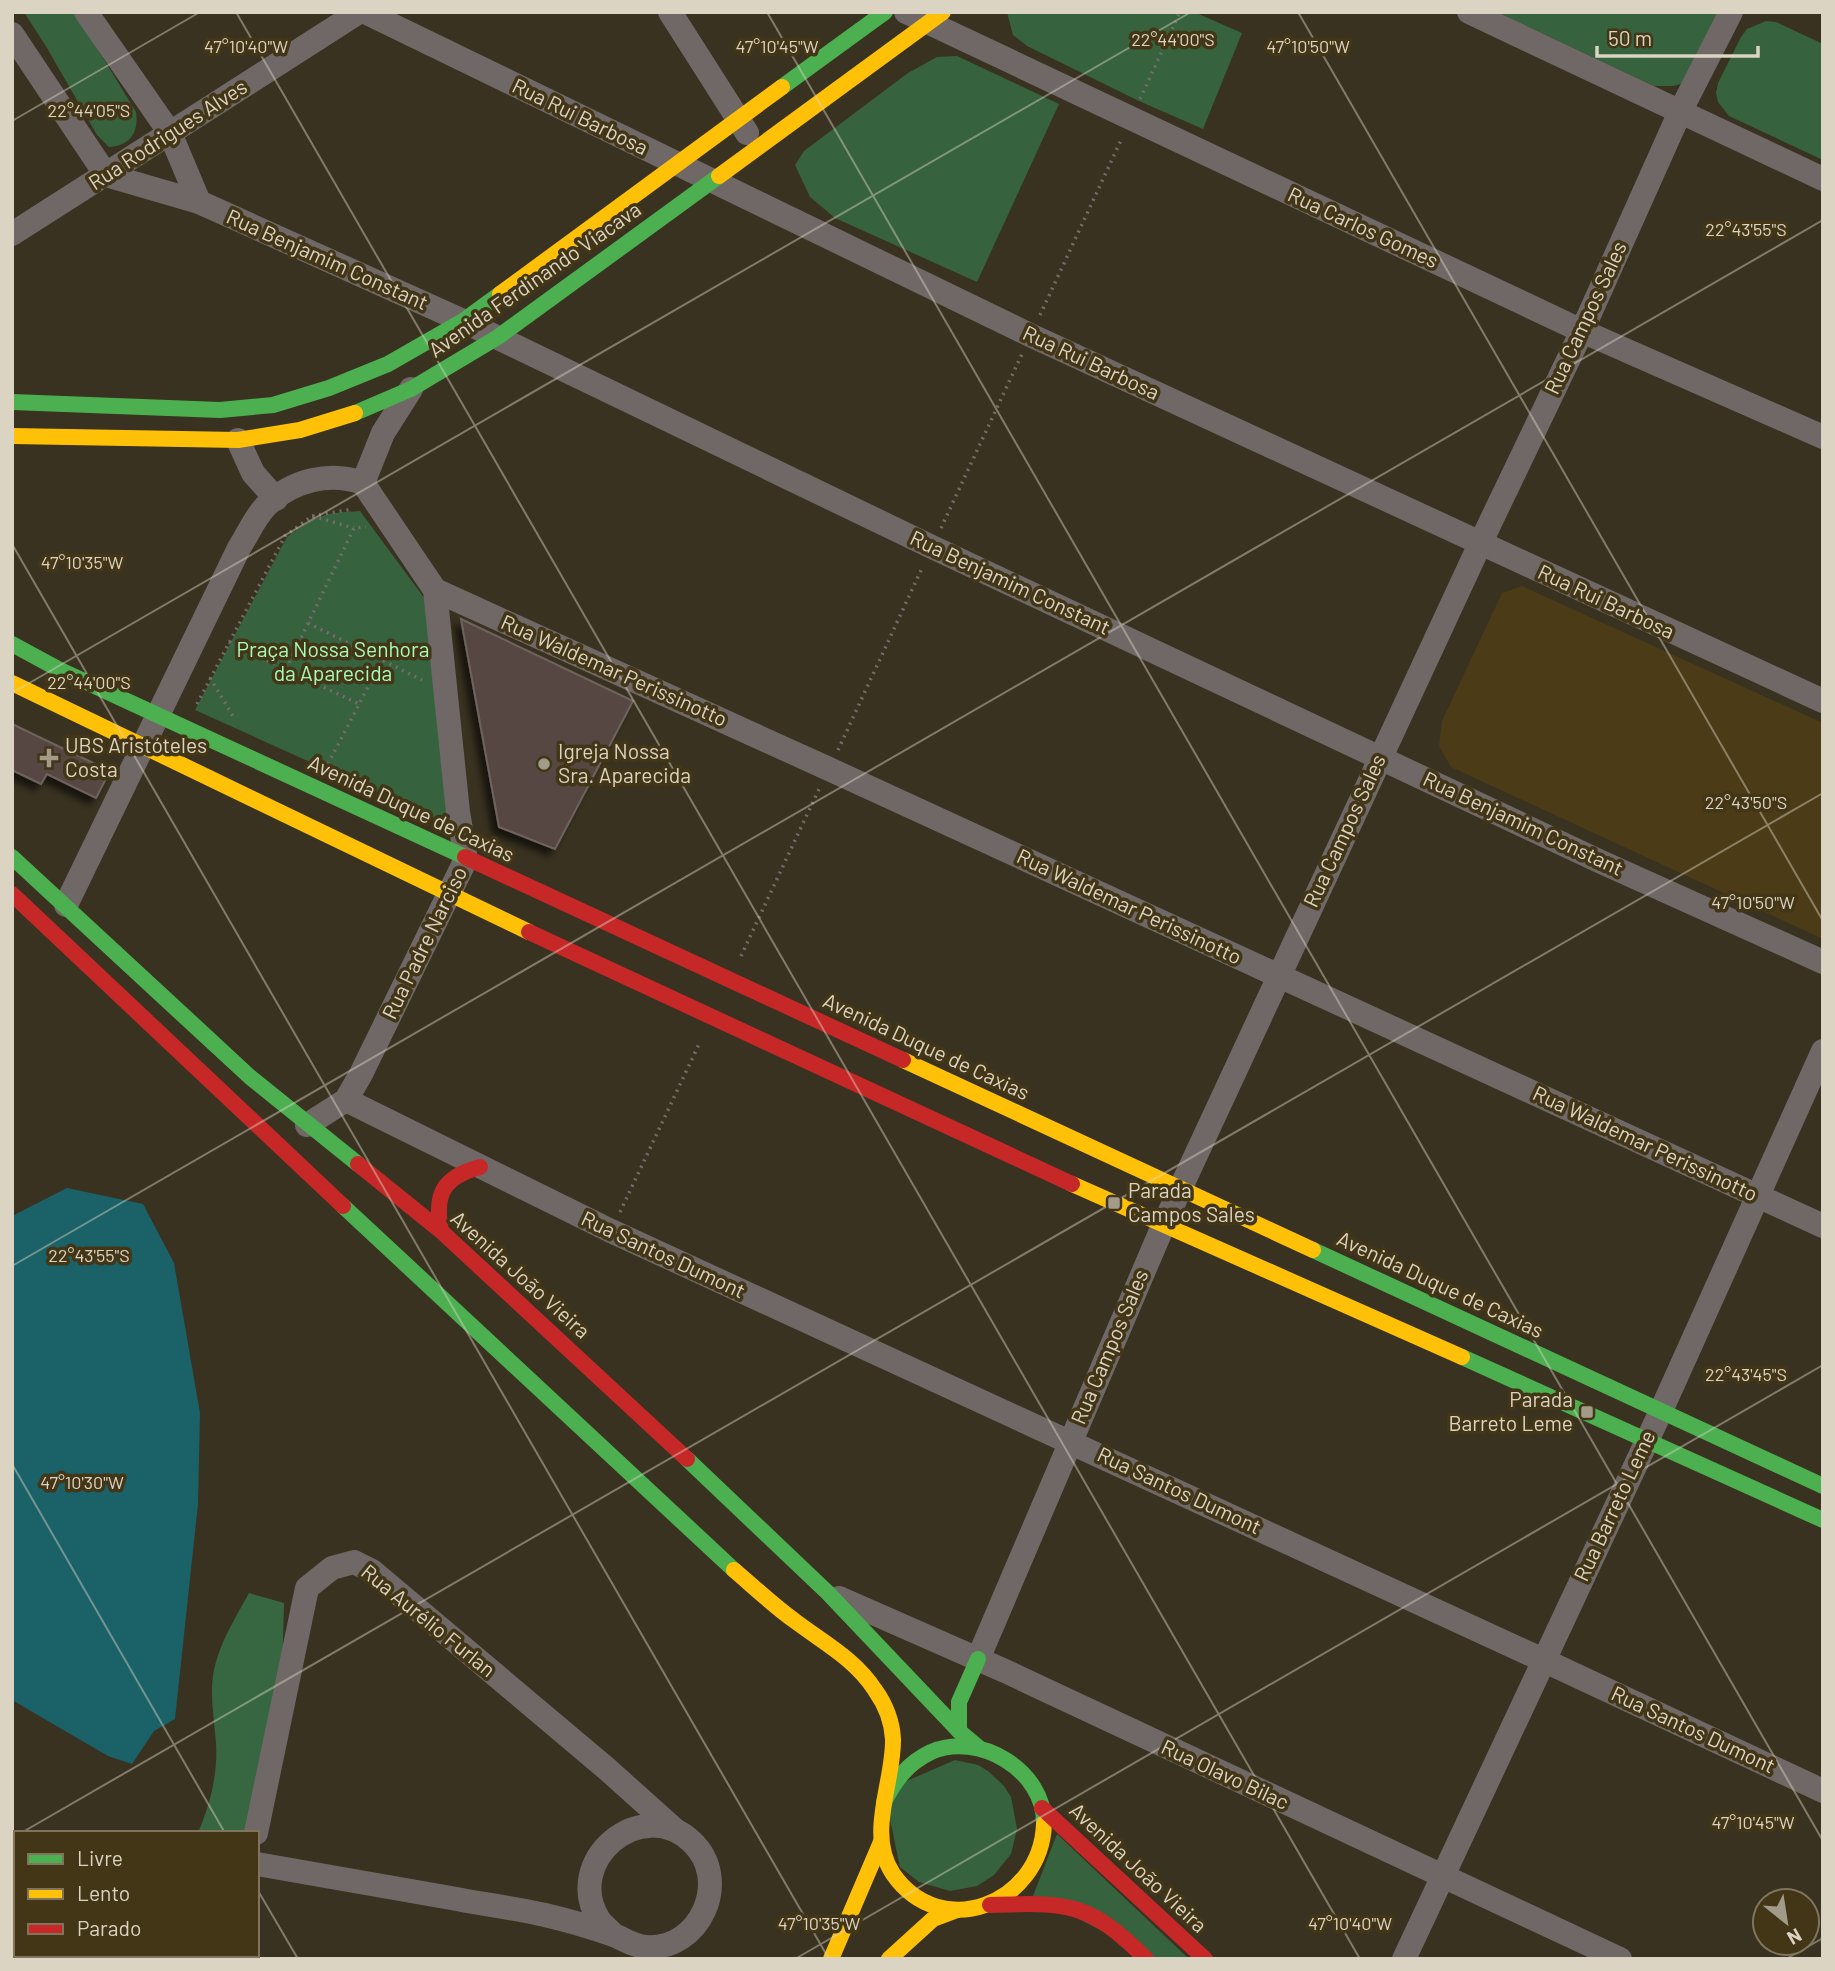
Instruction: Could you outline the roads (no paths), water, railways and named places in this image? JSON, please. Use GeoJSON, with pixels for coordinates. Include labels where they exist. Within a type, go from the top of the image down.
{"type":"FeatureCollection","features":[{"type":"Feature","properties":{"kind":"street"},"geometry":{"type":"LineString","coordinates":[[86,12],[170,133],[199,202]]}},
{"type":"Feature","properties":{"kind":"street","name":"Rua Rodrigues Alves"},"geometry":{"type":"LineString","coordinates":[[12,234],[359,12]]}},
{"type":"Feature","properties":{"kind":"street","name":"Rua Rui Barbosa"},"geometry":{"type":"LineString","coordinates":[[365,12],[1030,335],[1823,701]]}},
{"type":"Feature","properties":{"kind":"street"},"geometry":{"type":"LineString","coordinates":[[670,12],[757,148]]}},
{"type":"Feature","properties":{"kind":"street","name":"Avenida Ferdinando Viacava"},"geometry":{"type":"LineString","coordinates":[[12,402],[220,410],[273,405],[330,388],[388,364],[463,321],[885,12]]}},
{"type":"Feature","properties":{"kind":"street","name":"Rua Carlos Gomes"},"geometry":{"type":"LineString","coordinates":[[906,12],[936,18],[1131,120],[1582,331],[1823,437]]}},
{"type":"Feature","properties":{"kind":"street"},"geometry":{"type":"LineString","coordinates":[[1469,12],[1823,179]]}},
{"type":"Feature","properties":{"kind":"street","name":"Rua Campos Sales"},"geometry":{"type":"LineString","coordinates":[[978,1659],[1163,1226],[1380,756],[1582,331],[1680,112],[1731,12]]}},
{"type":"Feature","properties":{"kind":"street","name":"Avenida Ferdinando Viacava"},"geometry":{"type":"LineString","coordinates":[[12,436],[238,440],[300,430],[361,411],[411,389],[498,337],[936,18]]}},
{"type":"Feature","properties":{"kind":"street"},"geometry":{"type":"LineString","coordinates":[[12,34],[106,175]]}},
{"type":"Feature","properties":{"kind":"street","name":"Rua Benjamim Constant"},"geometry":{"type":"LineString","coordinates":[[106,175],[199,202],[498,337],[932,547],[1599,861],[1823,962]]}},
{"type":"Feature","properties":{"kind":"street"},"geometry":{"type":"LineString","coordinates":[[66,905],[239,548],[266,506],[295,487],[319,477],[345,477],[363,484],[383,433],[411,389]]}},
{"type":"Feature","properties":{"kind":"street"},"geometry":{"type":"LineString","coordinates":[[238,440],[253,473],[276,499]]}},
{"type":"Feature","properties":{"kind":"street","name":"Rua Padre Narciso"},"geometry":{"type":"LineString","coordinates":[[307,1125],[346,1100],[466,859],[458,812],[435,590],[363,484]]}},
{"type":"Feature","properties":{"kind":"street","name":"Rua Waldemar Perissinotto"},"geometry":{"type":"LineString","coordinates":[[435,590],[1823,1226]]}},
{"type":"Feature","properties":{"kind":"street","name":"Avenida Duque de Caxias"},"geometry":{"type":"LineString","coordinates":[[12,644],[60,670],[466,859],[1823,1486]]}},
{"type":"Feature","properties":{"kind":"street"},"geometry":{"type":"LineString","coordinates":[[12,683],[449,894],[1163,1226],[1647,1439],[1823,1520]]}},
{"type":"Feature","properties":{"kind":"street","name":"Avenida João Vieira"},"geometry":{"type":"LineString","coordinates":[[12,857],[250,1077],[441,1231],[683,1454],[828,1593],[959,1731],[978,1747]]}},
{"type":"Feature","properties":{"kind":"street"},"geometry":{"type":"LineString","coordinates":[[12,894],[108,980],[626,1470],[786,1615],[856,1665],[870,1682],[889,1717],[893,1738],[880,1822],[881,1842],[890,1868],[907,1889],[922,1900],[957,1910]]}},
{"type":"Feature","properties":{"kind":"street","name":"Rua Barreto Leme"},"geometry":{"type":"LineString","coordinates":[[1404,1959],[1661,1410],[1823,1051]]}},
{"type":"Feature","properties":{"kind":"street","name":"Rua Santos Dumont"},"geometry":{"type":"LineString","coordinates":[[346,1100],[611,1231],[1823,1791]]}},
{"type":"Feature","properties":{"kind":"street"},"geometry":{"type":"LineString","coordinates":[[441,1231],[437,1215],[444,1187],[453,1176],[464,1170],[480,1167]]}},
{"type":"Feature","properties":{"kind":"street","name":"Rua Aurélio Furlan"},"geometry":{"type":"LineString","coordinates":[[256,1831],[307,1588],[332,1568],[354,1562],[372,1571],[607,1769],[676,1832]]}},
{"type":"Feature","properties":{"kind":"street","name":"Rua Olavo Bilac"},"geometry":{"type":"LineString","coordinates":[[828,1593],[978,1659],[1620,1959]]}},
{"type":"Feature","properties":{"kind":"street"},"geometry":{"type":"LineString","coordinates":[[959,1731],[959,1702],[978,1659]]}},
{"type":"Feature","properties":{"kind":"street"},"geometry":{"type":"LineString","coordinates":[[884,1802],[895,1781],[911,1764],[931,1752],[954,1746],[978,1747],[1007,1758],[1030,1780],[1042,1808],[1044,1838],[1035,1866],[1016,1890],[990,1905]]}},
{"type":"Feature","properties":{"kind":"street","name":"Rua Aurélio Furlan"},"geometry":{"type":"LineString","coordinates":[[607,1769],[633,1829]]}},
{"type":"Feature","properties":{"kind":"street","name":"Avenida João Vieira"},"geometry":{"type":"LineString","coordinates":[[1042,1808],[1205,1959]]}},
{"type":"Feature","properties":{"kind":"street"},"geometry":{"type":"LineString","coordinates":[[259,1864],[545,1916],[622,1946],[662,1946],[677,1949],[705,1913],[710,1895],[710,1875],[704,1858],[692,1842],[676,1832],[655,1826],[633,1829],[616,1837],[603,1849],[594,1865],[590,1883],[591,1902],[599,1920],[622,1946]]}},
{"type":"Feature","properties":{"kind":"street"},"geometry":{"type":"LineString","coordinates":[[831,1959],[881,1842]]}},
{"type":"Feature","properties":{"kind":"street"},"geometry":{"type":"LineString","coordinates":[[545,1916],[591,1902]]}},
{"type":"Feature","properties":{"kind":"street"},"geometry":{"type":"LineString","coordinates":[[889,1959],[933,1919],[957,1910],[990,1905],[1050,1904],[1076,1909],[1107,1923],[1146,1959]]}},
{"type":"Feature","properties":{"kind":"water"},"geometry":{"type":"Polygon","coordinates":[[[67,1188],[143,1204],[174,1263],[200,1413],[198,1504],[175,1719],[154,1731],[132,1764],[108,1756],[12,1700],[12,1216],[67,1188]]]}},
{"type":"Feature","properties":{"kind":"place","name":"UBS Aristóteles Costa"},"geometry":{"type":"Point","coordinates":[49,758]}},
{"type":"Feature","properties":{"kind":"place","name":"Igreja Nossa Sra. Aparecida"},"geometry":{"type":"Point","coordinates":[544,764]}},
{"type":"Feature","properties":{"kind":"place","name":"Parada Campos Sales"},"geometry":{"type":"Point","coordinates":[1114,1203]}},
{"type":"Feature","properties":{"kind":"place","name":"Parada Barreto Leme"},"geometry":{"type":"Point","coordinates":[1587,1412]}},
{"type":"Feature","properties":{"kind":"park label","name":"Praça Nossa Senhora da Aparecida"},"geometry":{"type":"Point","coordinates":[333,662]}}]}
